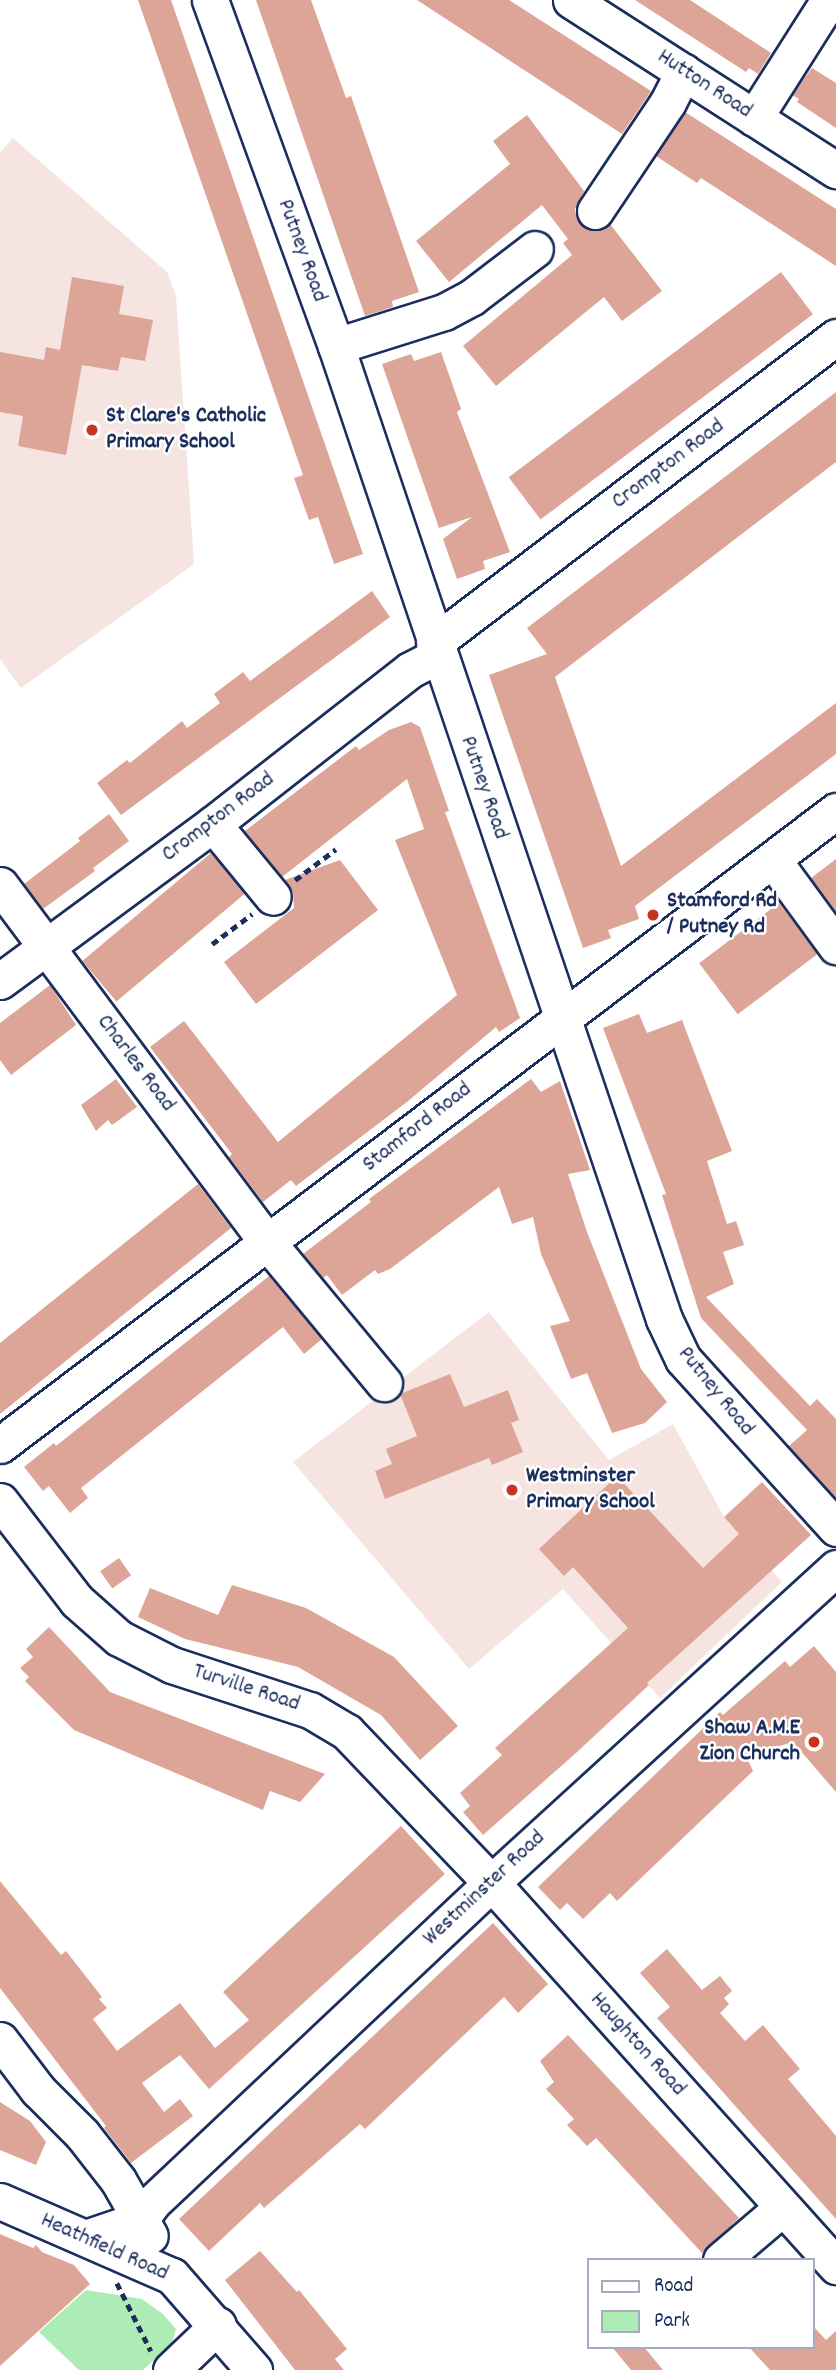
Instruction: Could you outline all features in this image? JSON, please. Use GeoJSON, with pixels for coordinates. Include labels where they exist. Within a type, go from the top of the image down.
{"type":"FeatureCollection","features":[{"type":"Feature","properties":{"kind":"street","name":"Putney Road"},"geometry":{"type":"LineString","coordinates":[[210,0],[336,346],[664,1319],[683,1359],[836,1528]]}},
{"type":"Feature","properties":{"kind":"street","name":"Hutton Road"},"geometry":{"type":"LineString","coordinates":[[571,0],[836,170]]}},
{"type":"Feature","properties":{"kind":"street"},"geometry":{"type":"LineString","coordinates":[[754,118],[829,0]]}},
{"type":"Feature","properties":{"kind":"street"},"geometry":{"type":"LineString","coordinates":[[595,211],[668,102],[683,72]]}},
{"type":"Feature","properties":{"kind":"street"},"geometry":{"type":"LineString","coordinates":[[336,346],[444,312],[472,298],[535,249]]}},
{"type":"Feature","properties":{"kind":"street","name":"Crompton Road"},"geometry":{"type":"LineString","coordinates":[[0,981],[214,824],[836,337]]}},
{"type":"Feature","properties":{"kind":"street","name":"Stamford Road"},"geometry":{"type":"LineString","coordinates":[[0,1445],[836,811]]}},
{"type":"Feature","properties":{"kind":"street"},"geometry":{"type":"LineString","coordinates":[[214,824],[273,897]]}},
{"type":"Feature","properties":{"kind":"street"},"geometry":{"type":"LineString","coordinates":[[774,860],[836,946]]}},
{"type":"Feature","properties":{"kind":"street","name":"Charles Road"},"geometry":{"type":"LineString","coordinates":[[0,885],[268,1243],[384,1383]]}},
{"type":"Feature","properties":{"kind":"street","name":"Turville Road"},"geometry":{"type":"LineString","coordinates":[[0,1501],[77,1601],[119,1638],[172,1665],[310,1710],[347,1732],[491,1883]]}},
{"type":"Feature","properties":{"kind":"street","name":"Westminster Road"},"geometry":{"type":"LineString","coordinates":[[88,2238],[141,2218],[153,2202],[491,1883],[836,1567]]}},
{"type":"Feature","properties":{"kind":"street","name":"Haughton Road"},"geometry":{"type":"LineString","coordinates":[[491,1883],[836,2266]]}},
{"type":"Feature","properties":{"kind":"street"},"geometry":{"type":"LineString","coordinates":[[0,2040],[38,2090],[69,2144],[105,2189],[141,2218],[172,2276]]}},
{"type":"Feature","properties":{"kind":"street","name":"Heathfield Road"},"geometry":{"type":"LineString","coordinates":[[0,2201],[172,2276],[218,2325],[254,2370]]}},
{"type":"Feature","properties":{"kind":"street"},"geometry":{"type":"LineString","coordinates":[[723,2258],[782,2208]]}},
{"type":"Feature","properties":{"kind":"street"},"geometry":{"type":"LineString","coordinates":[[164,2366],[218,2325]]}},
{"type":"Feature","properties":{"kind":"path"},"geometry":{"type":"LineString","coordinates":[[114,2276],[164,2366]]}},
{"type":"Feature","properties":{"kind":"shaded area","name":"St Clare's Catholic Primary School"},"geometry":{"type":"Polygon","coordinates":[[[13,138],[167,272],[176,296],[194,564],[21,688],[0,659],[0,152],[13,138]]]}},
{"type":"Feature","properties":{"kind":"shaded area","name":"Westminster Primary School"},"geometry":{"type":"Polygon","coordinates":[[[489,1312],[609,1460],[673,1424],[724,1517],[782,1582],[660,1698],[563,1589],[469,1669],[293,1462],[489,1312]]]}},
{"type":"Feature","properties":{"kind":"green space"},"geometry":{"type":"Polygon","coordinates":[[[86,2290],[142,2299],[163,2314],[176,2329],[172,2343],[143,2370],[79,2370],[39,2332],[86,2290]]]}},
{"type":"Feature","properties":{"kind":"building"},"geometry":{"type":"Polygon","coordinates":[[[138,0],[171,0],[363,554],[334,564],[318,517],[309,520],[294,478],[303,475],[138,0]]]}},
{"type":"Feature","properties":{"kind":"building"},"geometry":{"type":"Polygon","coordinates":[[[256,0],[311,0],[346,98],[351,96],[419,292],[392,301],[393,307],[365,316],[256,0]]]}},
{"type":"Feature","properties":{"kind":"building"},"geometry":{"type":"Polygon","coordinates":[[[417,0],[509,0],[651,91],[622,134],[417,0]]]}},
{"type":"Feature","properties":{"kind":"building"},"geometry":{"type":"Polygon","coordinates":[[[635,0],[690,0],[771,53],[758,74],[749,68],[746,72],[635,0]]]}},
{"type":"Feature","properties":{"kind":"building"},"geometry":{"type":"Polygon","coordinates":[[[812,68],[836,83],[836,128],[797,102],[799,99],[792,95],[812,68]]]}},
{"type":"Feature","properties":{"kind":"building"},"geometry":{"type":"Polygon","coordinates":[[[685,112],[836,209],[836,266],[701,178],[697,183],[656,156],[685,112]]]}},
{"type":"Feature","properties":{"kind":"building"},"geometry":{"type":"Polygon","coordinates":[[[527,115],[584,191],[575,209],[577,220],[593,231],[610,224],[662,291],[622,321],[604,297],[496,386],[463,346],[572,255],[563,243],[568,239],[542,205],[449,282],[416,241],[510,164],[493,141],[527,115]]]}},
{"type":"Feature","properties":{"kind":"building"},"geometry":{"type":"Polygon","coordinates":[[[781,272],[813,314],[541,520],[509,477],[781,272]]]}},
{"type":"Feature","properties":{"kind":"building"},"geometry":{"type":"Polygon","coordinates":[[[72,277],[124,286],[119,314],[153,320],[145,361],[121,357],[118,371],[82,365],[66,455],[18,446],[23,416],[0,412],[0,352],[44,360],[46,347],[60,350],[72,277]]]}},
{"type":"Feature","properties":{"kind":"building"},"geometry":{"type":"Polygon","coordinates":[[[441,352],[461,409],[457,412],[510,552],[483,561],[485,569],[457,579],[443,539],[472,517],[439,528],[382,364],[411,354],[414,361],[441,352]]]}},
{"type":"Feature","properties":{"kind":"building"},"geometry":{"type":"Polygon","coordinates":[[[836,392],[836,462],[555,677],[621,866],[836,703],[836,754],[635,906],[639,919],[608,930],[611,938],[583,948],[489,675],[547,654],[527,628],[836,392]]]}},
{"type":"Feature","properties":{"kind":"building"},"geometry":{"type":"Polygon","coordinates":[[[372,591],[390,617],[121,815],[97,783],[127,760],[130,763],[182,721],[187,728],[220,703],[214,694],[243,672],[250,681],[372,591]]]}},
{"type":"Feature","properties":{"kind":"building"},"geometry":{"type":"Polygon","coordinates":[[[411,722],[420,727],[449,811],[445,812],[520,1018],[499,1032],[496,1027],[407,1102],[296,1186],[291,1180],[263,1202],[229,1157],[232,1154],[150,1047],[184,1021],[278,1142],[457,995],[395,840],[424,829],[407,779],[282,877],[245,831],[356,746],[359,750],[389,730],[411,722]]]}},
{"type":"Feature","properties":{"kind":"building"},"geometry":{"type":"Polygon","coordinates":[[[109,814],[129,841],[93,868],[95,871],[43,909],[24,884],[80,841],[78,838],[109,814]]]}},
{"type":"Feature","properties":{"kind":"building"},"geometry":{"type":"Polygon","coordinates":[[[211,853],[245,894],[116,1002],[82,961],[211,853]]]}},
{"type":"Feature","properties":{"kind":"building"},"geometry":{"type":"Polygon","coordinates":[[[836,859],[836,912],[811,878],[836,859]]]}},
{"type":"Feature","properties":{"kind":"building"},"geometry":{"type":"Polygon","coordinates":[[[340,860],[378,910],[256,1004],[224,962],[294,908],[293,893],[285,880],[340,860]]]}},
{"type":"Feature","properties":{"kind":"building"},"geometry":{"type":"Polygon","coordinates":[[[779,903],[818,954],[738,1014],[699,963],[779,903]]]}},
{"type":"Feature","properties":{"kind":"building"},"geometry":{"type":"Polygon","coordinates":[[[50,985],[76,1025],[11,1075],[0,1060],[0,1023],[50,985]]]}},
{"type":"Feature","properties":{"kind":"building"},"geometry":{"type":"Polygon","coordinates":[[[639,1014],[647,1033],[682,1020],[732,1151],[707,1161],[727,1224],[736,1221],[744,1245],[723,1252],[734,1284],[706,1297],[810,1406],[817,1399],[836,1419],[836,1498],[789,1446],[807,1430],[701,1318],[662,1195],[666,1194],[603,1028],[639,1014]]]}},
{"type":"Feature","properties":{"kind":"building"},"geometry":{"type":"Polygon","coordinates":[[[116,1079],[137,1107],[112,1125],[108,1120],[96,1131],[81,1105],[116,1079]]]}},
{"type":"Feature","properties":{"kind":"building"},"geometry":{"type":"Polygon","coordinates":[[[531,1079],[541,1092],[560,1081],[590,1170],[568,1174],[587,1232],[641,1369],[667,1402],[645,1423],[612,1433],[587,1373],[571,1379],[550,1326],[570,1321],[541,1254],[533,1217],[512,1224],[499,1187],[390,1269],[378,1274],[375,1270],[342,1295],[327,1275],[323,1278],[303,1254],[371,1202],[369,1199],[531,1079]]]}},
{"type":"Feature","properties":{"kind":"building"},"geometry":{"type":"Polygon","coordinates":[[[198,1184],[231,1228],[0,1414],[0,1343],[198,1184]]]}},
{"type":"Feature","properties":{"kind":"building"},"geometry":{"type":"Polygon","coordinates":[[[269,1276],[322,1339],[304,1354],[283,1327],[81,1488],[88,1498],[70,1513],[49,1486],[43,1491],[24,1467],[54,1443],[56,1446],[269,1276]]]}},
{"type":"Feature","properties":{"kind":"building"},"geometry":{"type":"Polygon","coordinates":[[[450,1374],[464,1407],[508,1390],[519,1420],[511,1423],[523,1452],[492,1465],[489,1458],[385,1499],[375,1471],[392,1464],[386,1449],[417,1436],[400,1394],[450,1374]]]}},
{"type":"Feature","properties":{"kind":"building"},"geometry":{"type":"Polygon","coordinates":[[[617,1476],[703,1568],[739,1534],[724,1517],[762,1482],[811,1535],[647,1683],[649,1685],[576,1753],[483,1835],[463,1812],[470,1806],[460,1793],[502,1755],[495,1748],[628,1628],[573,1567],[564,1576],[539,1549],[617,1476]]]}},
{"type":"Feature","properties":{"kind":"building"},"geometry":{"type":"Polygon","coordinates":[[[119,1558],[131,1575],[112,1588],[100,1571],[119,1558]]]}},
{"type":"Feature","properties":{"kind":"building"},"geometry":{"type":"Polygon","coordinates":[[[232,1585],[306,1608],[394,1657],[458,1726],[420,1760],[381,1715],[298,1667],[185,1639],[138,1617],[150,1588],[218,1615],[232,1585]]]}},
{"type":"Feature","properties":{"kind":"building"},"geometry":{"type":"Polygon","coordinates":[[[49,1627],[110,1692],[325,1774],[300,1802],[270,1791],[263,1810],[74,1730],[25,1681],[29,1677],[20,1668],[33,1657],[26,1649],[49,1627]]]}},
{"type":"Feature","properties":{"kind":"building"},"geometry":{"type":"Polygon","coordinates":[[[814,1646],[836,1672],[836,1792],[793,1742],[746,1756],[753,1771],[617,1901],[610,1893],[583,1919],[567,1903],[560,1910],[538,1887],[720,1712],[723,1715],[785,1661],[790,1667],[814,1646]]]}},
{"type":"Feature","properties":{"kind":"building"},"geometry":{"type":"Polygon","coordinates":[[[401,1826],[445,1874],[209,2089],[180,2055],[142,2083],[164,2112],[180,2099],[193,2116],[131,2163],[104,2128],[106,2126],[0,1988],[0,1881],[61,1955],[66,1951],[102,1997],[99,1999],[107,2008],[93,2019],[117,2051],[180,2003],[215,2048],[249,2020],[223,1992],[401,1826]]]}},
{"type":"Feature","properties":{"kind":"building"},"geometry":{"type":"Polygon","coordinates":[[[493,1923],[548,1984],[518,2013],[504,1997],[365,2129],[360,2124],[264,2208],[260,2203],[209,2251],[179,2219],[493,1923]]]}},
{"type":"Feature","properties":{"kind":"building"},"geometry":{"type":"Polygon","coordinates":[[[667,1949],[702,1990],[720,1976],[732,1991],[724,1998],[729,2004],[720,2013],[745,2041],[763,2025],[800,2069],[788,2079],[836,2136],[836,2219],[657,2018],[670,2007],[640,1973],[667,1949]]]}},
{"type":"Feature","properties":{"kind":"building"},"geometry":{"type":"Polygon","coordinates":[[[568,2035],[739,2218],[702,2253],[596,2138],[587,2146],[567,2125],[574,2119],[546,2089],[554,2082],[540,2061],[568,2035]]]}},
{"type":"Feature","properties":{"kind":"building"},"geometry":{"type":"Polygon","coordinates":[[[0,2102],[30,2121],[46,2142],[36,2165],[0,2150],[0,2102]]]}},
{"type":"Feature","properties":{"kind":"building"},"geometry":{"type":"Polygon","coordinates":[[[0,2234],[33,2248],[36,2245],[42,2252],[74,2265],[90,2284],[0,2366],[0,2234]]]}},
{"type":"Feature","properties":{"kind":"building"},"geometry":{"type":"Polygon","coordinates":[[[260,2251],[297,2292],[299,2290],[347,2349],[335,2359],[344,2370],[295,2370],[225,2280],[260,2251]]]}},
{"type":"Feature","properties":{"kind":"building"},"geometry":{"type":"Polygon","coordinates":[[[815,2328],[826,2340],[836,2331],[836,2370],[770,2370],[751,2349],[815,2349],[815,2328]]]}},
{"type":"Feature","properties":{"kind":"building"},"geometry":{"type":"Polygon","coordinates":[[[614,2349],[646,2349],[663,2370],[631,2370],[614,2349]]]}},
{"type":"Feature","properties":{"kind":"place","name":"St Clare's Catholic Primary School"},"geometry":{"type":"Point","coordinates":[92,430]}},
{"type":"Feature","properties":{"kind":"place","name":"Stamford Rd / Putney Rd"},"geometry":{"type":"Point","coordinates":[653,915]}},
{"type":"Feature","properties":{"kind":"place","name":"Westminster Primary School"},"geometry":{"type":"Point","coordinates":[512,1490]}},
{"type":"Feature","properties":{"kind":"place","name":"Shaw A.M.E Zion Church"},"geometry":{"type":"Point","coordinates":[814,1742]}}]}
